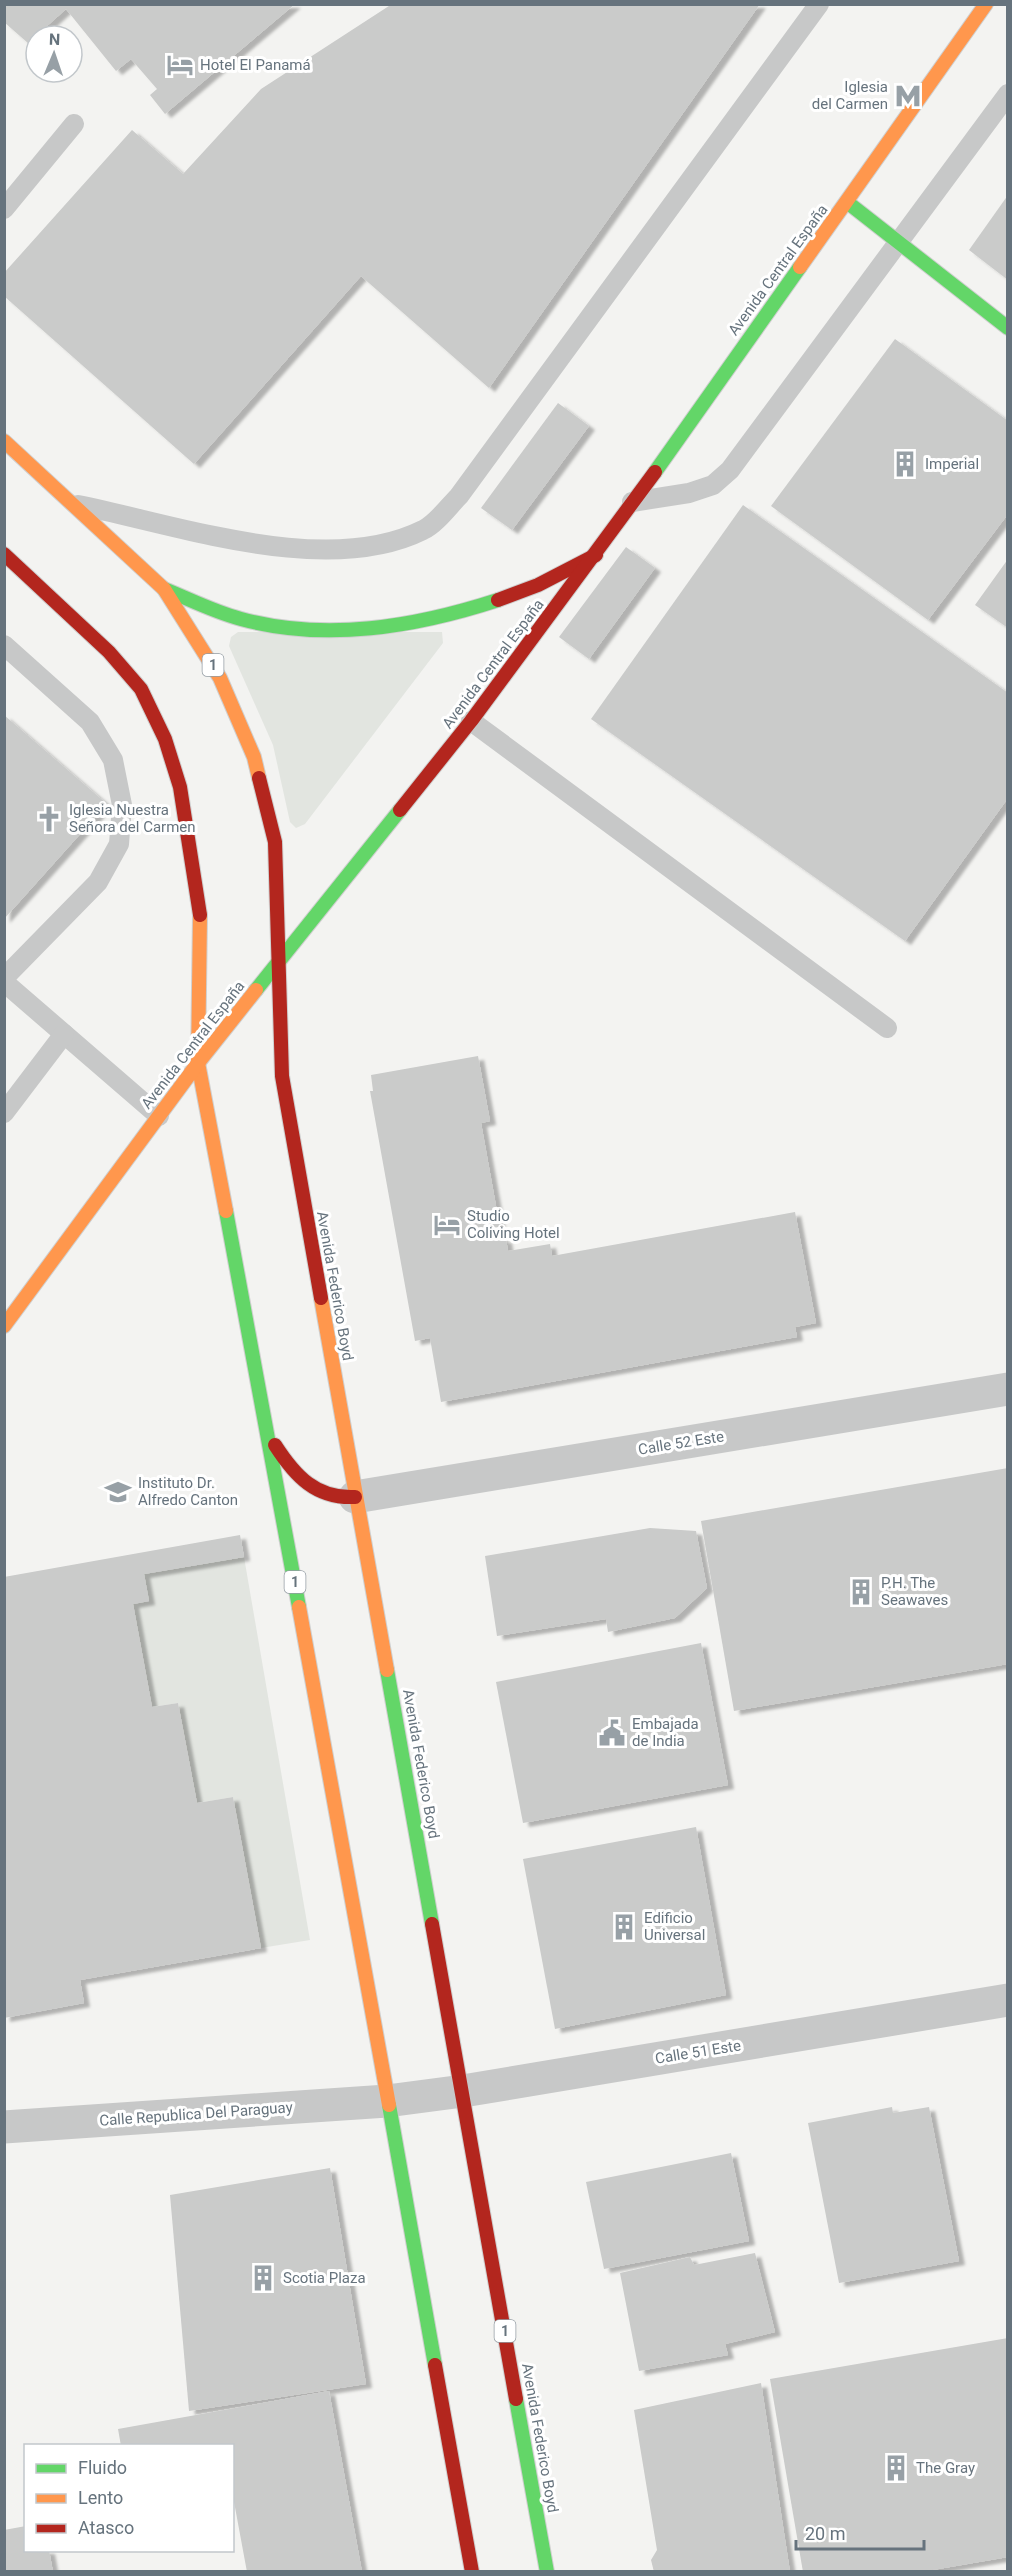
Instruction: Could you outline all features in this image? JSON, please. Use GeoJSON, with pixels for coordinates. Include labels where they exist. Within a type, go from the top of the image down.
{"type":"FeatureCollection","features":[{"type":"Feature","properties":{"kind":"main road","name":"Avenida Central España"},"geometry":{"type":"LineString","coordinates":[[4,1326],[198,1063],[471,721],[596,555],[986,4]]}},
{"type":"Feature","properties":{"kind":"main road"},"geometry":{"type":"LineString","coordinates":[[847,202],[1008,328]]}},
{"type":"Feature","properties":{"kind":"main road","name":"1"},"geometry":{"type":"LineString","coordinates":[[4,441],[164,589],[220,678],[254,758],[275,842],[279,962]]}},
{"type":"Feature","properties":{"kind":"main road"},"geometry":{"type":"LineString","coordinates":[[164,589],[241,620],[309,631],[370,628],[439,616],[520,592],[596,555]]}},
{"type":"Feature","properties":{"kind":"main road","name":"1"},"geometry":{"type":"LineString","coordinates":[[9,566],[109,652],[141,689],[165,739],[180,787],[200,910],[198,1063],[269,1436],[472,2571]]}},
{"type":"Feature","properties":{"kind":"main road","name":"Avenida Federico Boyd"},"geometry":{"type":"LineString","coordinates":[[279,962],[282,1076],[547,2571]]}},
{"type":"Feature","properties":{"kind":"main road"},"geometry":{"type":"LineString","coordinates":[[269,1436],[291,1471],[306,1485],[339,1499],[355,1497]]}},
{"type":"Feature","properties":{"kind":"street","name":"Calle 52 Este"},"geometry":{"type":"LineString","coordinates":[[355,1497],[1008,1389]]}},
{"type":"Feature","properties":{"kind":"street","name":"Calle 51 Este"},"geometry":{"type":"LineString","coordinates":[[387,2101],[463,2091],[1008,2000]]}},
{"type":"Feature","properties":{"kind":"street","name":"Calle Republica Del Paraguay"},"geometry":{"type":"LineString","coordinates":[[4,2127],[387,2101]]}},
{"type":"Feature","properties":{"kind":"lane"},"geometry":{"type":"LineString","coordinates":[[72,504],[221,537],[304,549],[371,548],[425,530],[459,496],[819,4]]}},
{"type":"Feature","properties":{"kind":"lane"},"geometry":{"type":"LineString","coordinates":[[632,502],[689,493],[713,485],[730,470],[897,241],[1008,94]]}},
{"type":"Feature","properties":{"kind":"lane"},"geometry":{"type":"LineString","coordinates":[[4,209],[74,124]]}},
{"type":"Feature","properties":{"kind":"lane"},"geometry":{"type":"LineString","coordinates":[[4,645],[90,722],[112,760],[122,805],[119,844],[98,882],[4,978]]}},
{"type":"Feature","properties":{"kind":"lane"},"geometry":{"type":"LineString","coordinates":[[471,721],[887,1028]]}},
{"type":"Feature","properties":{"kind":"lane"},"geometry":{"type":"LineString","coordinates":[[4,982],[159,1116]]}},
{"type":"Feature","properties":{"kind":"lane"},"geometry":{"type":"LineString","coordinates":[[4,1113],[64,1034]]}},
{"type":"Feature","properties":{"kind":"shaded area"},"geometry":{"type":"Polygon","coordinates":[[[238,632],[442,632],[443,643],[305,824],[296,828],[290,822],[273,745],[229,646],[231,637],[238,632]]]}},
{"type":"Feature","properties":{"kind":"shaded area"},"geometry":{"type":"Polygon","coordinates":[[[244,1557],[310,1940],[261,1948],[233,1797],[197,1803],[178,1703],[152,1707],[133,1604],[149,1601],[144,1574],[244,1557]]]}},
{"type":"Feature","properties":{"kind":"building","name":"Hotel El Panamá"},"geometry":{"type":"Polygon","coordinates":[[[4,4],[295,4],[165,114],[150,95],[157,89],[131,59],[116,71],[84,31],[84,24],[78,24],[66,9],[49,24],[24,24],[24,40],[4,22],[4,4]]]}},
{"type":"Feature","properties":{"kind":"building"},"geometry":{"type":"Polygon","coordinates":[[[392,4],[760,4],[489,388],[361,276],[194,464],[4,296],[4,273],[132,130],[183,174],[261,89],[392,4]]]}},
{"type":"Feature","properties":{"kind":"building"},"geometry":{"type":"Polygon","coordinates":[[[1008,195],[1008,280],[969,250],[1008,195]]]}},
{"type":"Feature","properties":{"kind":"building","name":"Imperial"},"geometry":{"type":"Polygon","coordinates":[[[895,339],[1008,421],[1008,514],[928,620],[771,506],[895,339]]]}},
{"type":"Feature","properties":{"kind":"building"},"geometry":{"type":"Polygon","coordinates":[[[558,403],[589,426],[512,530],[481,508],[558,403]]]}},
{"type":"Feature","properties":{"kind":"building"},"geometry":{"type":"Polygon","coordinates":[[[743,505],[1008,693],[1008,798],[905,941],[591,719],[743,505]]]}},
{"type":"Feature","properties":{"kind":"building"},"geometry":{"type":"Polygon","coordinates":[[[626,547],[655,568],[589,659],[559,637],[626,547]]]}},
{"type":"Feature","properties":{"kind":"building"},"geometry":{"type":"Polygon","coordinates":[[[1008,559],[1008,628],[975,605],[1008,559]]]}},
{"type":"Feature","properties":{"kind":"building","name":"Iglesia Nuestra Señora del Carmen"},"geometry":{"type":"Polygon","coordinates":[[[4,715],[107,804],[4,919],[4,715]]]}},
{"type":"Feature","properties":{"kind":"building","name":"Studio Coliving Hotel"},"geometry":{"type":"Polygon","coordinates":[[[478,1056],[490,1121],[481,1123],[502,1239],[506,1239],[508,1251],[550,1244],[552,1256],[795,1212],[816,1323],[795,1327],[797,1337],[441,1402],[430,1338],[415,1341],[370,1091],[373,1091],[371,1075],[478,1056]]]}},
{"type":"Feature","properties":{"kind":"building","name":"P.H. The Seawaves"},"geometry":{"type":"Polygon","coordinates":[[[1008,1468],[1008,1664],[734,1711],[701,1521],[1008,1468]]]}},
{"type":"Feature","properties":{"kind":"building"},"geometry":{"type":"Polygon","coordinates":[[[650,1528],[696,1531],[707,1588],[675,1618],[608,1632],[606,1619],[497,1636],[485,1556],[650,1528]]]}},
{"type":"Feature","properties":{"kind":"building"},"geometry":{"type":"Polygon","coordinates":[[[240,1535],[244,1557],[144,1574],[149,1601],[133,1604],[152,1707],[178,1703],[197,1803],[233,1797],[261,1948],[80,1980],[84,2003],[4,2018],[4,1577],[240,1535]]]}},
{"type":"Feature","properties":{"kind":"building","name":"Embajada de India"},"geometry":{"type":"Polygon","coordinates":[[[701,1643],[728,1785],[523,1823],[496,1682],[701,1643]]]}},
{"type":"Feature","properties":{"kind":"building","name":"Edificio Universal"},"geometry":{"type":"Polygon","coordinates":[[[696,1827],[726,1995],[555,2029],[523,1859],[696,1827]]]}},
{"type":"Feature","properties":{"kind":"building"},"geometry":{"type":"Polygon","coordinates":[[[892,2107],[893,2113],[929,2107],[959,2261],[839,2283],[808,2123],[892,2107]]]}},
{"type":"Feature","properties":{"kind":"building"},"geometry":{"type":"Polygon","coordinates":[[[731,2153],[749,2241],[604,2269],[586,2182],[731,2153]]]}},
{"type":"Feature","properties":{"kind":"building","name":"Scotia Plaza"},"geometry":{"type":"Polygon","coordinates":[[[330,2168],[366,2384],[189,2411],[170,2195],[330,2168]]]}},
{"type":"Feature","properties":{"kind":"building"},"geometry":{"type":"Polygon","coordinates":[[[755,2253],[775,2332],[725,2344],[728,2355],[639,2371],[620,2273],[690,2257],[694,2265],[755,2253]]]}},
{"type":"Feature","properties":{"kind":"building","name":"The Gray"},"geometry":{"type":"Polygon","coordinates":[[[1008,2338],[1008,2557],[921,2572],[803,2572],[770,2379],[1008,2338]]]}},
{"type":"Feature","properties":{"kind":"building"},"geometry":{"type":"Polygon","coordinates":[[[761,2383],[790,2572],[654,2572],[651,2560],[657,2550],[634,2410],[761,2383]]]}},
{"type":"Feature","properties":{"kind":"building"},"geometry":{"type":"Polygon","coordinates":[[[329,2391],[362,2572],[247,2572],[234,2502],[234,2444],[121,2444],[118,2429],[329,2391]]]}},
{"type":"Feature","properties":{"kind":"building"},"geometry":{"type":"Polygon","coordinates":[[[24,2526],[24,2552],[49,2552],[53,2572],[4,2572],[4,2530],[24,2526]]]}},
{"type":"Feature","properties":{"kind":"traffic: fast"},"geometry":{"type":"LineString","coordinates":[[847,202],[1008,328]]}},
{"type":"Feature","properties":{"kind":"traffic: fast"},"geometry":{"type":"LineString","coordinates":[[655,472],[800,267]]}},
{"type":"Feature","properties":{"kind":"traffic: fast"},"geometry":{"type":"LineString","coordinates":[[164,589],[241,619],[305,630],[338,630],[403,624],[467,610],[498,600]]}},
{"type":"Feature","properties":{"kind":"traffic: fast"},"geometry":{"type":"LineString","coordinates":[[256,990],[400,810]]}},
{"type":"Feature","properties":{"kind":"traffic: fast"},"geometry":{"type":"LineString","coordinates":[[226,1211],[299,1607]]}},
{"type":"Feature","properties":{"kind":"traffic: fast"},"geometry":{"type":"LineString","coordinates":[[387,1670],[432,1924]]}},
{"type":"Feature","properties":{"kind":"traffic: fast"},"geometry":{"type":"LineString","coordinates":[[389,2105],[435,2365]]}},
{"type":"Feature","properties":{"kind":"traffic: fast"},"geometry":{"type":"LineString","coordinates":[[516,2399],[547,2572]]}},
{"type":"Feature","properties":{"kind":"traffic: slow"},"geometry":{"type":"LineString","coordinates":[[800,267],[986,4]]}},
{"type":"Feature","properties":{"kind":"traffic: slow"},"geometry":{"type":"LineString","coordinates":[[4,441],[164,589],[220,678],[254,757],[259,778]]}},
{"type":"Feature","properties":{"kind":"traffic: slow"},"geometry":{"type":"LineString","coordinates":[[200,915],[198,1063],[226,1211]]}},
{"type":"Feature","properties":{"kind":"traffic: slow"},"geometry":{"type":"LineString","coordinates":[[4,1326],[198,1063],[256,990]]}},
{"type":"Feature","properties":{"kind":"traffic: slow"},"geometry":{"type":"LineString","coordinates":[[321,1298],[387,1670]]}},
{"type":"Feature","properties":{"kind":"traffic: slow"},"geometry":{"type":"LineString","coordinates":[[299,1607],[389,2105]]}},
{"type":"Feature","properties":{"kind":"traffic: jam"},"geometry":{"type":"LineString","coordinates":[[400,810],[471,721],[655,472]]}},
{"type":"Feature","properties":{"kind":"traffic: jam"},"geometry":{"type":"LineString","coordinates":[[4,554],[109,652],[141,689],[165,739],[180,787],[200,915]]}},
{"type":"Feature","properties":{"kind":"traffic: jam"},"geometry":{"type":"LineString","coordinates":[[498,600],[538,585],[596,555]]}},
{"type":"Feature","properties":{"kind":"traffic: jam"},"geometry":{"type":"LineString","coordinates":[[259,778],[275,842],[282,1076],[321,1298]]}},
{"type":"Feature","properties":{"kind":"traffic: jam"},"geometry":{"type":"LineString","coordinates":[[275,1445],[299,1476],[318,1490],[341,1497],[355,1497]]}},
{"type":"Feature","properties":{"kind":"traffic: jam"},"geometry":{"type":"LineString","coordinates":[[432,1924],[516,2399]]}},
{"type":"Feature","properties":{"kind":"traffic: jam"},"geometry":{"type":"LineString","coordinates":[[435,2365],[472,2572]]}},
{"type":"Feature","properties":{"kind":"place","name":"Hotel El Panamá"},"geometry":{"type":"Point","coordinates":[180,65]}},
{"type":"Feature","properties":{"kind":"place","name":"Iglesia del Carmen"},"geometry":{"type":"Point","coordinates":[908,96]}},
{"type":"Feature","properties":{"kind":"place","name":"Imperial"},"geometry":{"type":"Point","coordinates":[905,464]}},
{"type":"Feature","properties":{"kind":"place","name":"Iglesia Nuestra Señora del Carmen"},"geometry":{"type":"Point","coordinates":[49,819]}},
{"type":"Feature","properties":{"kind":"place","name":"Studio Coliving Hotel"},"geometry":{"type":"Point","coordinates":[447,1225]}},
{"type":"Feature","properties":{"kind":"place","name":"Instituto Dr. Alfredo Canton"},"geometry":{"type":"Point","coordinates":[118,1492]}},
{"type":"Feature","properties":{"kind":"place","name":"P.H. The Seawaves"},"geometry":{"type":"Point","coordinates":[861,1592]}},
{"type":"Feature","properties":{"kind":"place","name":"Embajada de India"},"geometry":{"type":"Point","coordinates":[612,1733]}},
{"type":"Feature","properties":{"kind":"place","name":"Edificio Universal"},"geometry":{"type":"Point","coordinates":[624,1927]}},
{"type":"Feature","properties":{"kind":"place","name":"Scotia Plaza"},"geometry":{"type":"Point","coordinates":[263,2278]}},
{"type":"Feature","properties":{"kind":"place","name":"The Gray"},"geometry":{"type":"Point","coordinates":[896,2468]}}]}
